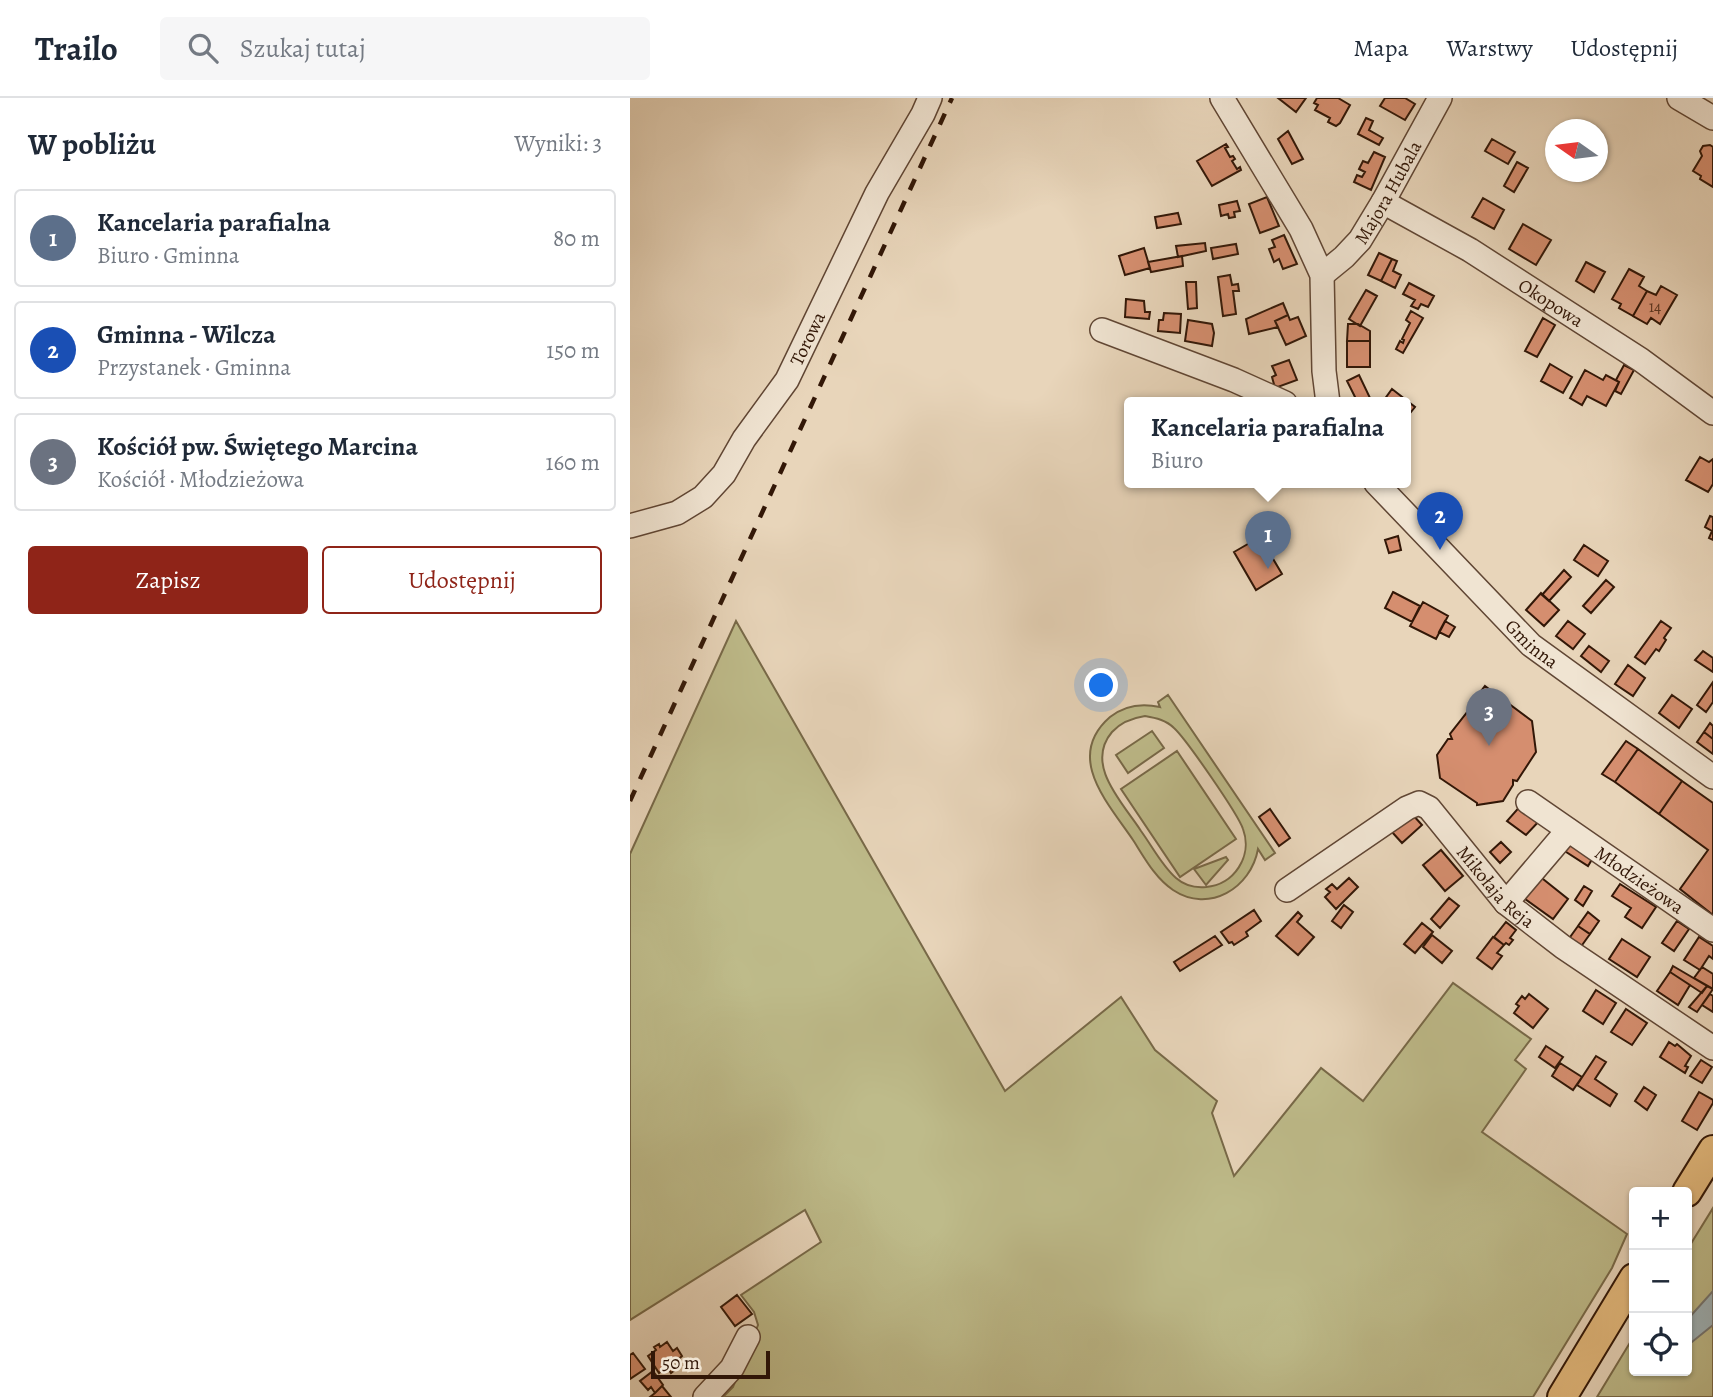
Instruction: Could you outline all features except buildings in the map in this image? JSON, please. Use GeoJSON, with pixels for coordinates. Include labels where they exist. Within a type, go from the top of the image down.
{"type":"FeatureCollection","features":[{"type":"Feature","properties":{"kind":"main road"},"geometry":{"type":"LineString","coordinates":[[1690,1187],[1713,1150]]}},
{"type":"Feature","properties":{"kind":"main road"},"geometry":{"type":"LineString","coordinates":[[1562,1397],[1629,1286]]}},
{"type":"Feature","properties":{"kind":"street","name":"Torowa"},"geometry":{"type":"LineString","coordinates":[[630,526],[677,513],[703,497],[723,474],[744,439],[787,380],[877,193],[930,98]]}},
{"type":"Feature","properties":{"kind":"street"},"geometry":{"type":"LineString","coordinates":[[1222,98],[1301,229],[1322,275],[1324,370],[1327,397]]}},
{"type":"Feature","properties":{"kind":"street","name":"Majora Hubala"},"geometry":{"type":"LineString","coordinates":[[1322,275],[1360,240],[1440,98]]}},
{"type":"Feature","properties":{"kind":"street"},"geometry":{"type":"LineString","coordinates":[[1679,98],[1713,118]]}},
{"type":"Feature","properties":{"kind":"street","name":"Okopowa"},"geometry":{"type":"LineString","coordinates":[[1383,202],[1470,250],[1641,360],[1713,413]]}},
{"type":"Feature","properties":{"kind":"street"},"geometry":{"type":"LineString","coordinates":[[1102,330],[1272,397]]}},
{"type":"Feature","properties":{"kind":"street","name":"Gminna"},"geometry":{"type":"LineString","coordinates":[[1381,488],[1531,645],[1713,778]]}},
{"type":"Feature","properties":{"kind":"street","name":"Młodzieżowa"},"geometry":{"type":"LineString","coordinates":[[1528,802],[1713,930]]}},
{"type":"Feature","properties":{"kind":"street","name":"Mikołaja Reja"},"geometry":{"type":"LineString","coordinates":[[1287,890],[1407,808],[1419,803],[1429,808],[1506,903],[1563,947],[1713,1048]]}},
{"type":"Feature","properties":{"kind":"street"},"geometry":{"type":"LineString","coordinates":[[1506,903],[1568,830]]}},
{"type":"Feature","properties":{"kind":"street"},"geometry":{"type":"LineString","coordinates":[[705,1397],[732,1368],[748,1337]]}},
{"type":"Feature","properties":{"kind":"shaded area"},"geometry":{"type":"Polygon","coordinates":[[[736,621],[1005,1091],[1121,997],[1155,1050],[1217,1101],[1212,1113],[1234,1176],[1321,1068],[1363,1101],[1453,983],[1531,1039],[1515,1060],[1526,1069],[1482,1132],[1627,1234],[1612,1268],[1533,1397],[723,1397],[733,1387],[758,1325],[754,1312],[741,1295],[821,1242],[805,1210],[630,1320],[630,854],[736,621]]]}},
{"type":"Feature","properties":{"kind":"shaded area"},"geometry":{"type":"Polygon","coordinates":[[[1168,695],[1275,853],[1265,860],[1258,849],[1247,875],[1238,885],[1214,898],[1187,897],[1161,880],[1112,811],[1095,780],[1090,764],[1091,748],[1097,732],[1110,717],[1140,705],[1160,707],[1158,702],[1168,695]],[[1145,716],[1123,723],[1112,732],[1104,745],[1102,757],[1109,783],[1162,862],[1176,878],[1194,886],[1206,887],[1225,881],[1233,875],[1243,859],[1243,829],[1222,793],[1174,728],[1161,720],[1145,716]]]}},
{"type":"Feature","properties":{"kind":"shaded area"},"geometry":{"type":"Polygon","coordinates":[[[1152,731],[1164,748],[1128,773],[1116,755],[1152,731]]]}},
{"type":"Feature","properties":{"kind":"shaded area"},"geometry":{"type":"Polygon","coordinates":[[[1177,751],[1236,839],[1180,877],[1121,789],[1177,751]]]}},
{"type":"Feature","properties":{"kind":"shaded area"},"geometry":{"type":"Polygon","coordinates":[[[1226,857],[1228,860],[1206,885],[1194,869],[1226,857]]]}},
{"type":"Feature","properties":{"kind":"shaded area"},"geometry":{"type":"Polygon","coordinates":[[[1713,1208],[1713,1397],[1597,1397],[1629,1344],[1629,1376],[1692,1376],[1692,1242],[1713,1208]]]}},
{"type":"Feature","properties":{"kind":"water"},"geometry":{"type":"Polygon","coordinates":[[[1713,1291],[1713,1325],[1692,1342],[1692,1314],[1713,1291]]]}},
{"type":"Feature","properties":{"kind":"railway"},"geometry":{"type":"LineString","coordinates":[[630,801],[952,98]]}},
{"type":"Feature","properties":{"kind":"place","name":"Gminna - Wilcza"},"geometry":{"type":"Point","coordinates":[1440,550]}},
{"type":"Feature","properties":{"kind":"place","name":"Kancelaria parafialna"},"geometry":{"type":"Point","coordinates":[1268,569]}},
{"type":"Feature","properties":{"kind":"place","name":"Kościół pw. Świętego Marcina"},"geometry":{"type":"Point","coordinates":[1489,746]}}]}
